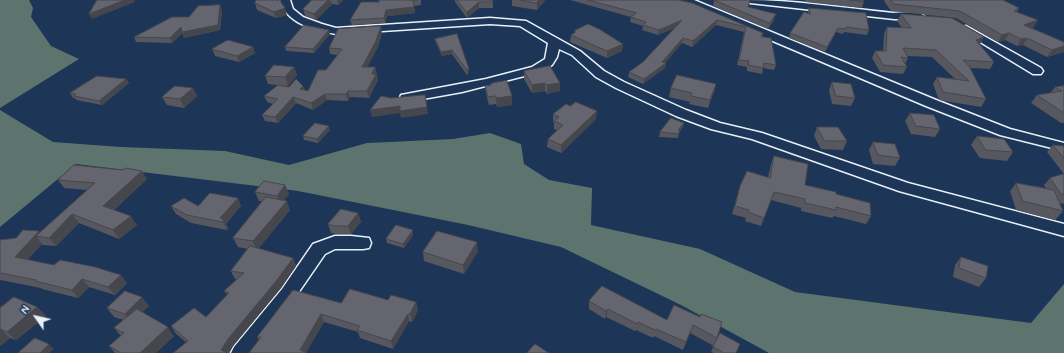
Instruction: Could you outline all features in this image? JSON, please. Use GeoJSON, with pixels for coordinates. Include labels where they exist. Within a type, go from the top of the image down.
{"type":"FeatureCollection","features":[{"type":"Feature","properties":{"kind":"street"},"geometry":{"type":"LineString","coordinates":[[285,0],[289,11],[309,24],[322,29],[336,31],[470,22],[509,21],[522,23],[576,53],[600,74],[633,92],[699,120],[757,136],[904,187],[1064,230]]}},
{"type":"Feature","properties":{"kind":"street"},"geometry":{"type":"LineString","coordinates":[[686,0],[836,64],[983,124],[1005,132],[1064,147]]}},
{"type":"Feature","properties":{"kind":"street"},"geometry":{"type":"LineString","coordinates":[[750,0],[894,16],[928,18]]}},
{"type":"Feature","properties":{"kind":"street"},"geometry":{"type":"LineString","coordinates":[[955,23],[1037,71]]}},
{"type":"Feature","properties":{"kind":"street"},"geometry":{"type":"LineString","coordinates":[[392,100],[430,95],[498,80],[538,68],[547,64],[552,58],[554,42]]}},
{"type":"Feature","properties":{"kind":"street"},"geometry":{"type":"LineString","coordinates":[[240,353],[288,294],[319,249],[326,244],[334,242],[363,243]]}},
{"type":"Feature","properties":{"kind":"green space"},"geometry":{"type":"Polygon","coordinates":[[[0,0],[29,0],[33,8],[31,17],[51,46],[79,59],[0,108],[0,0]]]}},
{"type":"Feature","properties":{"kind":"green space"},"geometry":{"type":"Polygon","coordinates":[[[0,110],[53,142],[121,147],[225,151],[289,165],[367,143],[453,139],[490,133],[521,144],[524,164],[549,180],[592,188],[591,225],[700,249],[795,292],[1031,323],[1064,284],[1064,353],[769,353],[681,305],[561,247],[468,225],[298,191],[76,164],[0,227],[0,110]]]}},
{"type":"Feature","properties":{"kind":"building"},"geometry":{"type":"Polygon","coordinates":[[[97,0],[125,0],[89,14],[97,0]]]}},
{"type":"Feature","properties":{"kind":"building"},"geometry":{"type":"Polygon","coordinates":[[[256,0],[277,0],[280,1],[285,8],[274,12],[255,3],[256,0]]]}},
{"type":"Feature","properties":{"kind":"building"},"geometry":{"type":"Polygon","coordinates":[[[312,0],[328,0],[314,14],[303,9],[312,0]]]}},
{"type":"Feature","properties":{"kind":"building"},"geometry":{"type":"Polygon","coordinates":[[[379,0],[413,0],[414,7],[386,10],[384,18],[350,20],[361,2],[379,2],[379,0]]]}},
{"type":"Feature","properties":{"kind":"building"},"geometry":{"type":"Polygon","coordinates":[[[457,0],[493,0],[492,2],[479,2],[467,12],[457,0]]]}},
{"type":"Feature","properties":{"kind":"building"},"geometry":{"type":"Polygon","coordinates":[[[520,0],[539,0],[537,3],[520,0]]]}},
{"type":"Feature","properties":{"kind":"building"},"geometry":{"type":"Polygon","coordinates":[[[588,0],[678,0],[692,3],[763,33],[761,37],[771,38],[776,65],[764,63],[763,68],[748,65],[749,61],[739,60],[746,27],[717,20],[693,41],[683,38],[662,62],[666,63],[644,79],[629,72],[643,62],[682,20],[659,30],[643,25],[646,22],[631,17],[636,13],[588,0]]]}},
{"type":"Feature","properties":{"kind":"building"},"geometry":{"type":"Polygon","coordinates":[[[714,0],[750,0],[748,7],[776,14],[770,23],[714,0]]]}},
{"type":"Feature","properties":{"kind":"building"},"geometry":{"type":"Polygon","coordinates":[[[891,0],[1003,0],[1019,8],[1014,11],[1038,20],[1024,25],[1064,42],[1064,46],[1052,50],[1027,38],[1021,39],[1009,33],[1002,35],[960,11],[894,4],[891,0]]]}},
{"type":"Feature","properties":{"kind":"building"},"geometry":{"type":"Polygon","coordinates":[[[220,5],[218,25],[182,32],[181,27],[170,38],[134,37],[172,17],[189,17],[198,6],[220,5]]]}},
{"type":"Feature","properties":{"kind":"building"},"geometry":{"type":"Polygon","coordinates":[[[809,8],[866,13],[869,30],[846,27],[845,29],[838,28],[827,47],[790,33],[804,12],[810,14],[809,8]]]}},
{"type":"Feature","properties":{"kind":"building"},"geometry":{"type":"Polygon","coordinates":[[[901,14],[952,18],[984,37],[976,40],[994,62],[963,60],[969,66],[986,99],[943,92],[937,77],[969,81],[936,50],[903,48],[908,58],[901,57],[907,67],[883,65],[875,51],[886,51],[887,27],[911,28],[901,14]]]}},
{"type":"Feature","properties":{"kind":"building"},"geometry":{"type":"Polygon","coordinates":[[[588,24],[623,44],[607,51],[571,35],[576,32],[574,31],[588,24]]]}},
{"type":"Feature","properties":{"kind":"building"},"geometry":{"type":"Polygon","coordinates":[[[304,25],[329,30],[313,49],[285,47],[304,25]]]}},
{"type":"Feature","properties":{"kind":"building"},"geometry":{"type":"Polygon","coordinates":[[[381,26],[376,41],[362,67],[375,67],[372,74],[376,74],[367,91],[348,91],[346,94],[325,94],[311,103],[293,97],[275,117],[262,115],[278,99],[264,96],[278,85],[289,87],[296,79],[303,86],[300,89],[308,91],[318,70],[326,70],[342,49],[329,48],[338,29],[381,26]]]}},
{"type":"Feature","properties":{"kind":"building"},"geometry":{"type":"Polygon","coordinates":[[[457,34],[469,69],[467,70],[452,50],[441,52],[435,39],[457,34]]]}},
{"type":"Feature","properties":{"kind":"building"},"geometry":{"type":"Polygon","coordinates":[[[228,40],[253,47],[237,56],[212,49],[228,40]]]}},
{"type":"Feature","properties":{"kind":"building"},"geometry":{"type":"Polygon","coordinates":[[[274,65],[294,67],[285,77],[265,76],[274,65]]]}},
{"type":"Feature","properties":{"kind":"building"},"geometry":{"type":"Polygon","coordinates":[[[550,66],[560,83],[532,85],[524,71],[550,66]]]}},
{"type":"Feature","properties":{"kind":"building"},"geometry":{"type":"Polygon","coordinates":[[[677,75],[716,84],[710,100],[691,96],[692,93],[671,88],[677,75]]]}},
{"type":"Feature","properties":{"kind":"building"},"geometry":{"type":"Polygon","coordinates":[[[97,76],[126,79],[99,101],[74,96],[76,94],[70,93],[97,76]]]}},
{"type":"Feature","properties":{"kind":"building"},"geometry":{"type":"Polygon","coordinates":[[[507,81],[512,96],[496,98],[496,96],[488,97],[485,86],[492,85],[492,83],[507,81]]]}},
{"type":"Feature","properties":{"kind":"building"},"geometry":{"type":"Polygon","coordinates":[[[832,82],[851,84],[855,98],[836,96],[832,82]]]}},
{"type":"Feature","properties":{"kind":"building"},"geometry":{"type":"Polygon","coordinates":[[[175,86],[193,88],[180,99],[162,97],[175,86]]]}},
{"type":"Feature","properties":{"kind":"building"},"geometry":{"type":"Polygon","coordinates":[[[1064,86],[1064,113],[1037,95],[1062,91],[1055,87],[1064,86]]]}},
{"type":"Feature","properties":{"kind":"building"},"geometry":{"type":"Polygon","coordinates":[[[425,95],[427,107],[400,111],[400,106],[370,110],[381,96],[391,98],[425,95]]]}},
{"type":"Feature","properties":{"kind":"building"},"geometry":{"type":"Polygon","coordinates":[[[576,102],[597,111],[561,145],[548,139],[563,125],[554,121],[559,117],[553,114],[566,104],[570,106],[576,102]]]}},
{"type":"Feature","properties":{"kind":"building"},"geometry":{"type":"Polygon","coordinates":[[[910,113],[934,115],[940,129],[916,126],[910,113]]]}},
{"type":"Feature","properties":{"kind":"building"},"geometry":{"type":"Polygon","coordinates":[[[671,118],[684,123],[679,129],[679,134],[660,132],[671,118]]]}},
{"type":"Feature","properties":{"kind":"building"},"geometry":{"type":"Polygon","coordinates":[[[315,123],[329,126],[317,139],[303,136],[315,123]]]}},
{"type":"Feature","properties":{"kind":"building"},"geometry":{"type":"Polygon","coordinates":[[[817,127],[838,127],[847,141],[825,141],[817,127]]]}},
{"type":"Feature","properties":{"kind":"building"},"geometry":{"type":"Polygon","coordinates":[[[977,136],[1004,139],[1013,152],[986,150],[977,136]]]}},
{"type":"Feature","properties":{"kind":"building"},"geometry":{"type":"Polygon","coordinates":[[[873,142],[895,144],[900,158],[878,155],[873,142]]]}},
{"type":"Feature","properties":{"kind":"building"},"geometry":{"type":"Polygon","coordinates":[[[1053,145],[1064,146],[1064,158],[1053,145]]]}},
{"type":"Feature","properties":{"kind":"building"},"geometry":{"type":"Polygon","coordinates":[[[774,156],[808,164],[805,185],[836,192],[836,194],[870,203],[871,216],[836,207],[836,210],[805,203],[805,199],[774,192],[764,218],[748,212],[749,210],[735,206],[740,186],[747,171],[770,178],[774,156]]]}},
{"type":"Feature","properties":{"kind":"building"},"geometry":{"type":"Polygon","coordinates":[[[74,165],[123,170],[125,168],[142,171],[103,206],[131,216],[113,230],[72,214],[49,238],[36,236],[95,183],[58,180],[74,165]]]}},
{"type":"Feature","properties":{"kind":"building"},"geometry":{"type":"Polygon","coordinates":[[[1064,174],[1064,195],[1061,194],[1050,178],[1064,174]]]}},
{"type":"Feature","properties":{"kind":"building"},"geometry":{"type":"Polygon","coordinates":[[[264,181],[285,185],[277,196],[255,192],[264,181]]]}},
{"type":"Feature","properties":{"kind":"building"},"geometry":{"type":"Polygon","coordinates":[[[1016,183],[1054,190],[1063,211],[1023,201],[1016,183]]]}},
{"type":"Feature","properties":{"kind":"building"},"geometry":{"type":"Polygon","coordinates":[[[210,193],[238,198],[220,218],[224,220],[223,222],[187,215],[171,206],[184,198],[198,206],[210,193]]]}},
{"type":"Feature","properties":{"kind":"building"},"geometry":{"type":"Polygon","coordinates":[[[266,197],[287,201],[253,241],[233,238],[266,197]]]}},
{"type":"Feature","properties":{"kind":"building"},"geometry":{"type":"Polygon","coordinates":[[[341,209],[358,213],[348,226],[334,226],[328,224],[341,209]]]}},
{"type":"Feature","properties":{"kind":"building"},"geometry":{"type":"Polygon","coordinates":[[[396,225],[413,230],[403,244],[386,239],[396,225]]]}},
{"type":"Feature","properties":{"kind":"building"},"geometry":{"type":"Polygon","coordinates":[[[23,230],[39,231],[15,257],[54,265],[60,260],[95,267],[121,275],[108,287],[82,279],[72,290],[35,281],[36,280],[0,273],[0,240],[16,238],[23,230]]]}},
{"type":"Feature","properties":{"kind":"building"},"geometry":{"type":"Polygon","coordinates":[[[437,231],[477,242],[463,265],[423,252],[437,231]]]}},
{"type":"Feature","properties":{"kind":"building"},"geometry":{"type":"Polygon","coordinates":[[[250,246],[293,258],[277,280],[228,339],[221,350],[227,353],[173,353],[188,341],[171,326],[194,308],[206,317],[229,293],[224,291],[244,273],[231,271],[250,246]]]}},
{"type":"Feature","properties":{"kind":"building"},"geometry":{"type":"Polygon","coordinates":[[[961,257],[988,266],[986,278],[959,268],[961,257]]]}},
{"type":"Feature","properties":{"kind":"building"},"geometry":{"type":"Polygon","coordinates":[[[602,286],[667,320],[674,305],[700,317],[701,314],[722,322],[717,338],[693,325],[686,342],[638,322],[637,324],[608,309],[606,311],[589,301],[602,286]]]}},
{"type":"Feature","properties":{"kind":"building"},"geometry":{"type":"Polygon","coordinates":[[[350,289],[388,300],[391,295],[416,302],[410,314],[408,314],[391,341],[357,330],[360,326],[321,314],[300,350],[307,353],[249,353],[261,337],[257,337],[293,290],[341,303],[350,289]]]}},
{"type":"Feature","properties":{"kind":"building"},"geometry":{"type":"Polygon","coordinates":[[[125,291],[142,297],[125,314],[107,308],[125,291]]]}},
{"type":"Feature","properties":{"kind":"building"},"geometry":{"type":"Polygon","coordinates":[[[14,297],[37,307],[7,332],[0,329],[0,308],[14,297]]]}},
{"type":"Feature","properties":{"kind":"building"},"geometry":{"type":"Polygon","coordinates":[[[137,309],[168,327],[140,353],[121,353],[109,346],[124,333],[114,328],[137,309]]]}},
{"type":"Feature","properties":{"kind":"building"},"geometry":{"type":"Polygon","coordinates":[[[720,333],[740,344],[736,353],[724,353],[713,347],[720,333]]]}},
{"type":"Feature","properties":{"kind":"building"},"geometry":{"type":"Polygon","coordinates":[[[35,338],[49,344],[40,353],[18,353],[35,338]]]}},
{"type":"Feature","properties":{"kind":"building"},"geometry":{"type":"Polygon","coordinates":[[[535,344],[549,353],[527,353],[535,344]]]}}]}
